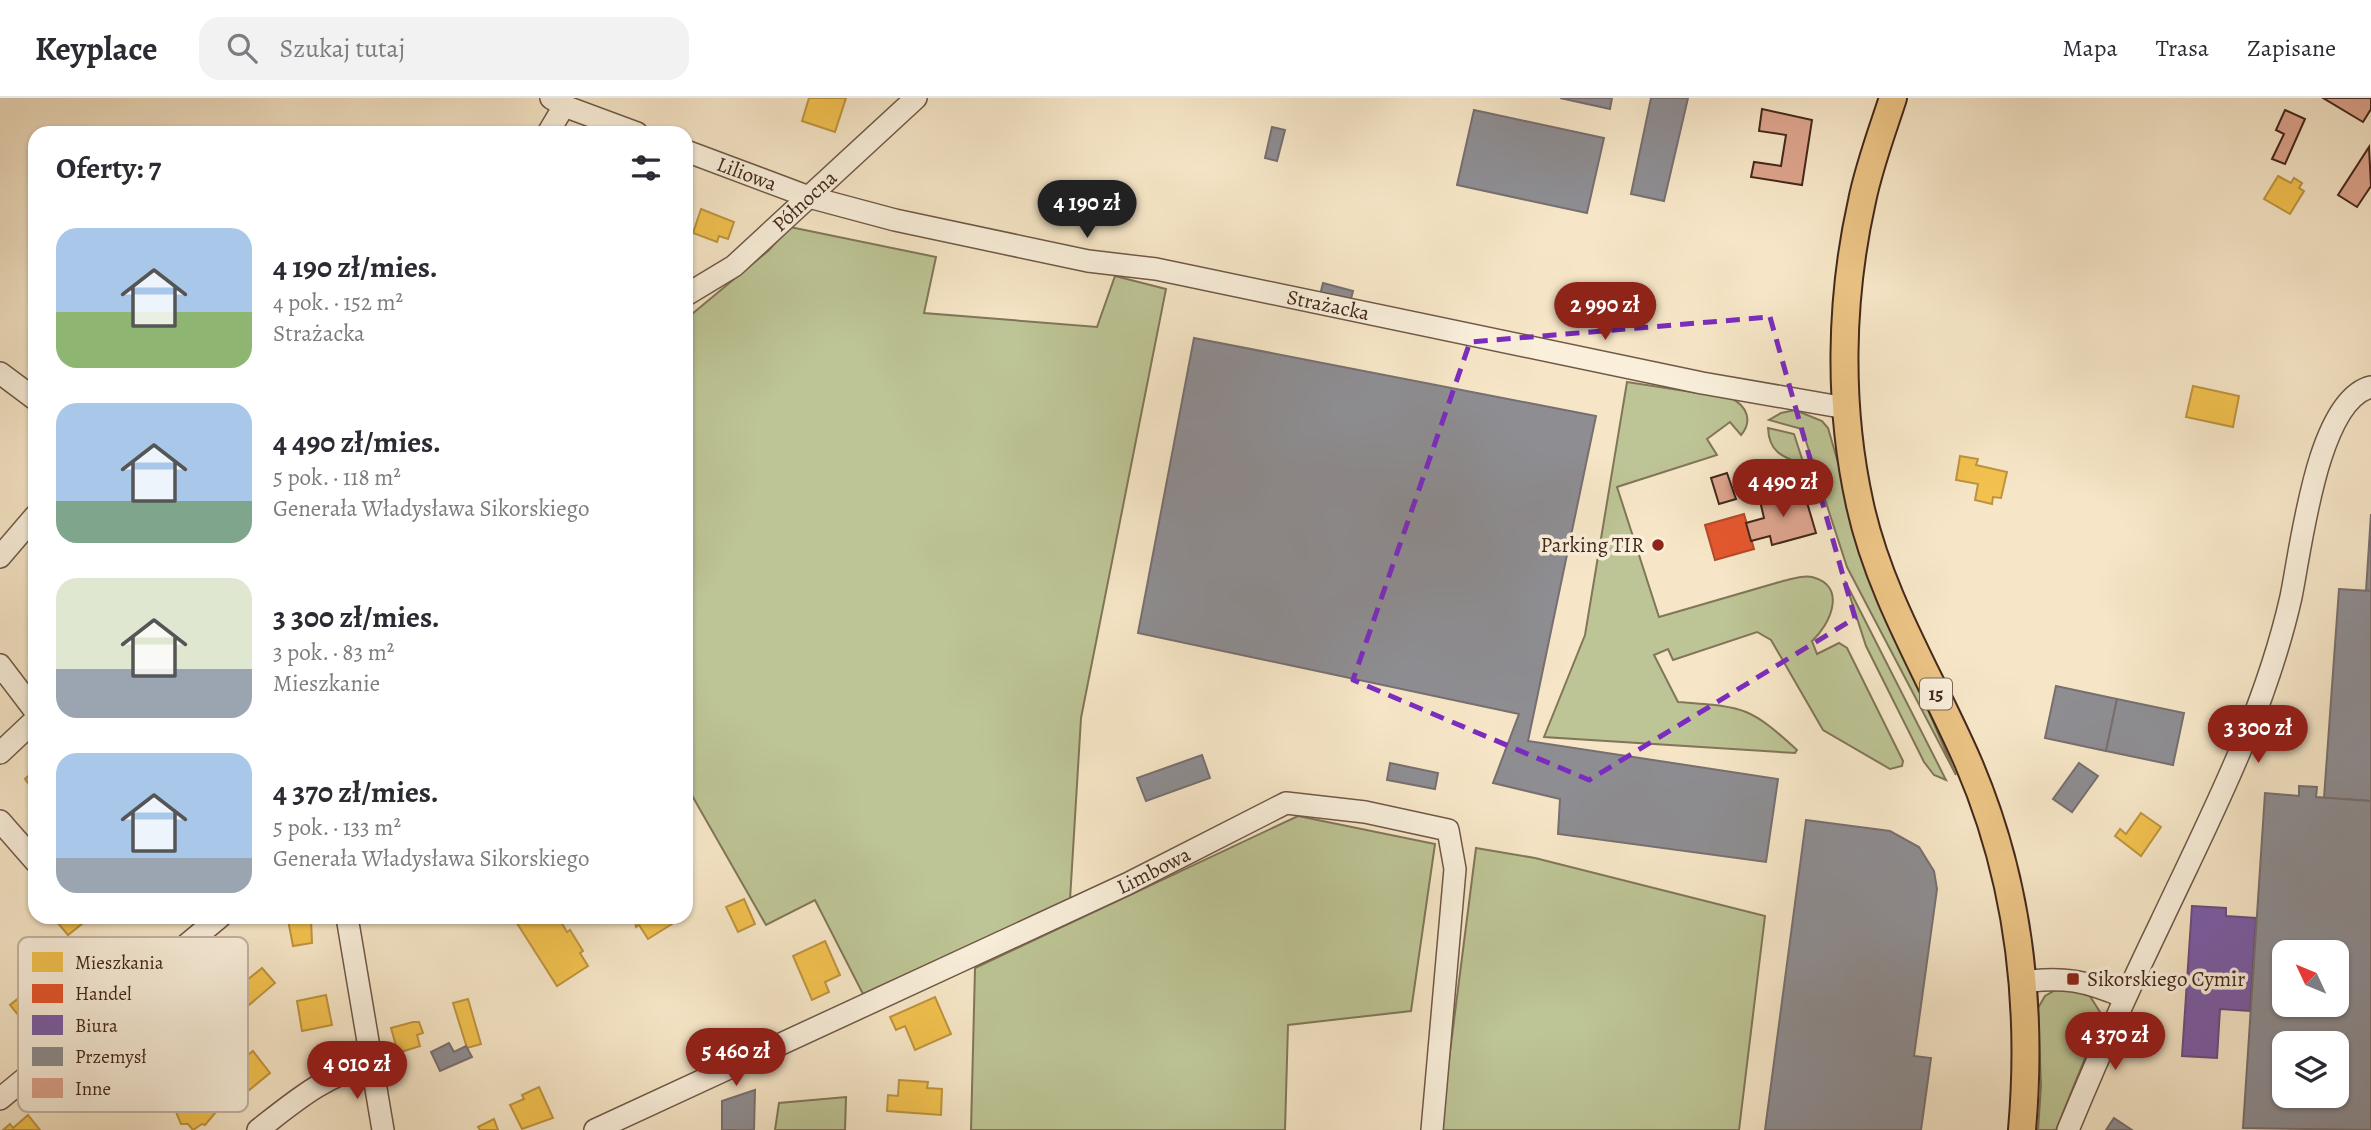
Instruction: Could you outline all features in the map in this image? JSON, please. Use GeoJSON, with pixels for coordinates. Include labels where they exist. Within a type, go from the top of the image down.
{"type":"FeatureCollection","features":[{"type":"Feature","properties":{"kind":"main road","name":"15"},"geometry":{"type":"LineString","coordinates":[[1893,98],[1862,200],[1849,275],[1845,330],[1846,408],[1860,506],[1876,559],[1907,635],[1969,764],[1990,822],[2017,926],[2026,1033],[2022,1130]]}},
{"type":"Feature","properties":{"kind":"street","name":"Północna"},"geometry":{"type":"LineString","coordinates":[[693,291],[734,265],[916,98]]}},
{"type":"Feature","properties":{"kind":"street"},"geometry":{"type":"LineString","coordinates":[[550,126],[558,102],[619,126]]}},
{"type":"Feature","properties":{"kind":"street","name":"Liliowa"},"geometry":{"type":"LineString","coordinates":[[693,154],[809,197]]}},
{"type":"Feature","properties":{"kind":"street","name":"Strażacka"},"geometry":{"type":"LineString","coordinates":[[809,197],[895,220],[1067,257],[1156,270],[1702,383],[1846,408]]}},
{"type":"Feature","properties":{"kind":"street"},"geometry":{"type":"LineString","coordinates":[[0,373],[28,394]]}},
{"type":"Feature","properties":{"kind":"street"},"geometry":{"type":"LineString","coordinates":[[2067,1130],[2124,997],[2235,767],[2267,685],[2291,597],[2308,504],[2342,410],[2359,390],[2371,387]]}},
{"type":"Feature","properties":{"kind":"street"},"geometry":{"type":"LineString","coordinates":[[0,557],[28,524]]}},
{"type":"Feature","properties":{"kind":"street"},"geometry":{"type":"LineString","coordinates":[[0,665],[28,702]]}},
{"type":"Feature","properties":{"kind":"street"},"geometry":{"type":"LineString","coordinates":[[0,752],[28,726]]}},
{"type":"Feature","properties":{"kind":"street","name":"Limbowa"},"geometry":{"type":"LineString","coordinates":[[595,1130],[1127,884],[1286,803],[1365,812],[1448,830],[1455,869],[1432,1130]]}},
{"type":"Feature","properties":{"kind":"street"},"geometry":{"type":"LineString","coordinates":[[0,821],[28,853]]}},
{"type":"Feature","properties":{"kind":"street"},"geometry":{"type":"LineString","coordinates":[[196,937],[211,924]]}},
{"type":"Feature","properties":{"kind":"street"},"geometry":{"type":"LineString","coordinates":[[348,924],[383,1130]]}},
{"type":"Feature","properties":{"kind":"street"},"geometry":{"type":"LineString","coordinates":[[2023,982],[2052,977],[2073,979],[2124,997]]}},
{"type":"Feature","properties":{"kind":"street"},"geometry":{"type":"LineString","coordinates":[[258,1130],[309,1090],[346,1070],[372,1064]]}},
{"type":"Feature","properties":{"kind":"street"},"geometry":{"type":"LineString","coordinates":[[0,1098],[18,1083]]}},
{"type":"Feature","properties":{"kind":"highlighted area"},"geometry":{"type":"Polygon","coordinates":[[[1770,317],[1855,618],[1589,780],[1353,680],[1470,342],[1770,317]]]}},
{"type":"Feature","properties":{"kind":"green space"},"geometry":{"type":"Polygon","coordinates":[[[790,227],[936,257],[924,313],[1097,327],[1115,276],[1166,289],[1081,718],[1070,900],[863,994],[815,900],[766,925],[693,797],[693,313],[768,251],[790,227]]]}},
{"type":"Feature","properties":{"kind":"green space"},"geometry":{"type":"Polygon","coordinates":[[[1627,382],[1731,398],[1741,405],[1747,419],[1741,435],[1730,422],[1707,439],[1717,455],[1617,487],[1659,617],[1805,576],[1823,582],[1833,597],[1825,626],[1812,641],[1817,654],[1839,643],[1847,648],[1903,761],[1902,766],[1890,769],[1823,730],[1771,640],[1757,632],[1673,660],[1668,649],[1654,655],[1678,702],[1717,705],[1744,711],[1767,724],[1797,750],[1795,753],[1544,737],[1585,635],[1627,382]]]}},
{"type":"Feature","properties":{"kind":"green space"},"geometry":{"type":"Polygon","coordinates":[[[1795,410],[1822,421],[1828,428],[1872,580],[1956,775],[1847,567],[1802,429],[1769,420],[1781,413],[1795,410]]]}},
{"type":"Feature","properties":{"kind":"green space"},"geometry":{"type":"Polygon","coordinates":[[[1768,428],[1794,434],[1804,465],[1774,449],[1768,428]]]}},
{"type":"Feature","properties":{"kind":"green space"},"geometry":{"type":"Polygon","coordinates":[[[1845,581],[1946,780],[1934,775],[1924,762],[1866,646],[1845,581]]]}},
{"type":"Feature","properties":{"kind":"green space"},"geometry":{"type":"Polygon","coordinates":[[[1298,816],[1435,844],[1411,1011],[1288,1025],[1285,1130],[971,1130],[975,968],[1298,816]]]}},
{"type":"Feature","properties":{"kind":"green space"},"geometry":{"type":"Polygon","coordinates":[[[1476,848],[1535,858],[1765,916],[1739,1130],[1440,1130],[1476,848]]]}},
{"type":"Feature","properties":{"kind":"green space"},"geometry":{"type":"Polygon","coordinates":[[[2059,988],[2086,990],[2100,1012],[2099,1024],[2056,1130],[2038,1130],[2041,1086],[2038,1008],[2045,996],[2059,988]]]}},
{"type":"Feature","properties":{"kind":"green space"},"geometry":{"type":"Polygon","coordinates":[[[846,1097],[845,1130],[775,1130],[779,1103],[846,1097]]]}},
{"type":"Feature","properties":{"kind":"building: Mieszkania"},"geometry":{"type":"Polygon","coordinates":[[[809,98],[846,98],[835,132],[802,121],[809,98]]]}},
{"type":"Feature","properties":{"kind":"building: Mieszkania"},"geometry":{"type":"Polygon","coordinates":[[[2278,176],[2291,183],[2294,178],[2302,183],[2299,188],[2304,191],[2290,214],[2264,199],[2278,176]]]}},
{"type":"Feature","properties":{"kind":"building: Mieszkania"},"geometry":{"type":"Polygon","coordinates":[[[701,209],[734,222],[728,239],[719,236],[717,242],[693,233],[701,209]]]}},
{"type":"Feature","properties":{"kind":"building: Mieszkania"},"geometry":{"type":"Polygon","coordinates":[[[2193,386],[2239,396],[2233,427],[2186,417],[2193,386]]]}},
{"type":"Feature","properties":{"kind":"building: Mieszkania"},"geometry":{"type":"Polygon","coordinates":[[[1960,456],[1978,459],[1976,465],[2007,472],[2001,498],[1993,497],[1992,504],[1975,500],[1978,484],[1956,480],[1960,456]]]}},
{"type":"Feature","properties":{"kind":"building: Mieszkania"},"geometry":{"type":"Polygon","coordinates":[[[2141,813],[2161,827],[2141,856],[2115,836],[2120,829],[2126,834],[2141,813]]]}},
{"type":"Feature","properties":{"kind":"building: Mieszkania"},"geometry":{"type":"Polygon","coordinates":[[[744,899],[755,924],[738,932],[726,907],[744,899]]]}},
{"type":"Feature","properties":{"kind":"building: Mieszkania"},"geometry":{"type":"Polygon","coordinates":[[[59,924],[82,924],[68,935],[59,924]]]}},
{"type":"Feature","properties":{"kind":"building: Mieszkania"},"geometry":{"type":"Polygon","coordinates":[[[289,924],[311,924],[312,943],[293,946],[289,924]]]}},
{"type":"Feature","properties":{"kind":"building: Mieszkania"},"geometry":{"type":"Polygon","coordinates":[[[517,924],[562,924],[567,932],[570,930],[583,951],[580,953],[588,966],[557,986],[517,924]]]}},
{"type":"Feature","properties":{"kind":"building: Mieszkania"},"geometry":{"type":"Polygon","coordinates":[[[635,924],[672,924],[648,939],[639,925],[636,927],[635,924]]]}},
{"type":"Feature","properties":{"kind":"building: Mieszkania"},"geometry":{"type":"Polygon","coordinates":[[[825,941],[840,975],[825,982],[829,992],[812,1000],[793,956],[825,941]]]}},
{"type":"Feature","properties":{"kind":"building: Mieszkania"},"geometry":{"type":"Polygon","coordinates":[[[262,968],[275,983],[249,1005],[248,979],[262,968]]]}},
{"type":"Feature","properties":{"kind":"building: Mieszkania"},"geometry":{"type":"Polygon","coordinates":[[[326,995],[332,1025],[302,1031],[297,1001],[326,995]]]}},
{"type":"Feature","properties":{"kind":"building: Mieszkania"},"geometry":{"type":"Polygon","coordinates":[[[935,997],[951,1034],[915,1050],[905,1026],[896,1030],[890,1017],[935,997]]]}},
{"type":"Feature","properties":{"kind":"building: Mieszkania"},"geometry":{"type":"Polygon","coordinates":[[[18,999],[18,1015],[10,1005],[18,999]]]}},
{"type":"Feature","properties":{"kind":"building: Mieszkania"},"geometry":{"type":"Polygon","coordinates":[[[468,999],[481,1044],[467,1048],[453,1003],[468,999]]]}},
{"type":"Feature","properties":{"kind":"building: Mieszkania"},"geometry":{"type":"Polygon","coordinates":[[[419,1022],[423,1033],[417,1035],[420,1046],[398,1053],[391,1028],[419,1022]]]}},
{"type":"Feature","properties":{"kind":"building: Mieszkania"},"geometry":{"type":"Polygon","coordinates":[[[253,1051],[270,1073],[248,1091],[248,1055],[253,1051]]]}},
{"type":"Feature","properties":{"kind":"building: Mieszkania"},"geometry":{"type":"Polygon","coordinates":[[[899,1080],[928,1082],[927,1088],[942,1089],[941,1115],[887,1111],[888,1095],[898,1096],[899,1080]]]}},
{"type":"Feature","properties":{"kind":"building: Mieszkania"},"geometry":{"type":"Polygon","coordinates":[[[539,1087],[553,1118],[522,1129],[510,1105],[524,1099],[522,1095],[539,1087]]]}},
{"type":"Feature","properties":{"kind":"building: Mieszkania"},"geometry":{"type":"Polygon","coordinates":[[[176,1112],[216,1112],[205,1125],[193,1130],[188,1124],[181,1124],[176,1112]]]}},
{"type":"Feature","properties":{"kind":"building: Mieszkania"},"geometry":{"type":"Polygon","coordinates":[[[28,1115],[40,1130],[3,1130],[10,1124],[13,1128],[28,1115]]]}},
{"type":"Feature","properties":{"kind":"building: Mieszkania"},"geometry":{"type":"Polygon","coordinates":[[[494,1119],[498,1130],[480,1130],[478,1127],[494,1119]]]}},
{"type":"Feature","properties":{"kind":"building: Handel"},"geometry":{"type":"Polygon","coordinates":[[[1744,514],[1754,549],[1715,560],[1705,525],[1744,514]]]}},
{"type":"Feature","properties":{"kind":"building: Biura"},"geometry":{"type":"Polygon","coordinates":[[[2192,906],[2226,908],[2226,916],[2256,918],[2250,1011],[2220,1009],[2217,1058],[2182,1056],[2192,906]]]}},
{"type":"Feature","properties":{"kind":"building: Przemysł"},"geometry":{"type":"Polygon","coordinates":[[[1560,98],[1612,98],[1610,109],[1560,98]]]}},
{"type":"Feature","properties":{"kind":"building: Przemysł"},"geometry":{"type":"Polygon","coordinates":[[[1651,98],[1688,98],[1664,201],[1631,194],[1651,98]]]}},
{"type":"Feature","properties":{"kind":"building: Przemysł"},"geometry":{"type":"Polygon","coordinates":[[[1474,110],[1604,138],[1587,213],[1457,185],[1474,110]]]}},
{"type":"Feature","properties":{"kind":"building: Przemysł"},"geometry":{"type":"Polygon","coordinates":[[[1272,127],[1285,130],[1277,161],[1265,158],[1272,127]]]}},
{"type":"Feature","properties":{"kind":"building: Przemysł"},"geometry":{"type":"Polygon","coordinates":[[[1323,283],[1353,291],[1350,303],[1320,295],[1323,283]]]}},
{"type":"Feature","properties":{"kind":"building: Przemysł"},"geometry":{"type":"Polygon","coordinates":[[[1194,338],[1596,416],[1528,741],[1778,779],[1766,862],[1558,834],[1560,799],[1493,783],[1519,714],[1138,633],[1194,338]]]}},
{"type":"Feature","properties":{"kind":"building: Przemysł"},"geometry":{"type":"Polygon","coordinates":[[[2371,514],[2371,591],[2366,591],[2371,514]]]}},
{"type":"Feature","properties":{"kind":"building: Przemysł"},"geometry":{"type":"Polygon","coordinates":[[[2339,589],[2371,591],[2371,801],[2324,798],[2339,589]]]}},
{"type":"Feature","properties":{"kind":"building: Przemysł"},"geometry":{"type":"Polygon","coordinates":[[[2056,686],[2117,699],[2106,751],[2045,738],[2056,686]]]}},
{"type":"Feature","properties":{"kind":"building: Przemysł"},"geometry":{"type":"Polygon","coordinates":[[[2117,699],[2184,713],[2173,765],[2106,751],[2117,699]]]}},
{"type":"Feature","properties":{"kind":"building: Przemysł"},"geometry":{"type":"Polygon","coordinates":[[[1202,755],[1210,778],[1146,801],[1137,778],[1202,755]]]}},
{"type":"Feature","properties":{"kind":"building: Przemysł"},"geometry":{"type":"Polygon","coordinates":[[[1390,763],[1438,773],[1435,789],[1387,780],[1390,763]]]}},
{"type":"Feature","properties":{"kind":"building: Przemysł"},"geometry":{"type":"Polygon","coordinates":[[[2079,763],[2098,776],[2072,812],[2053,799],[2079,763]]]}},
{"type":"Feature","properties":{"kind":"building: Przemysł"},"geometry":{"type":"Polygon","coordinates":[[[2299,786],[2317,787],[2316,797],[2371,801],[2371,1130],[2243,1128],[2265,793],[2299,796],[2299,786]]]}},
{"type":"Feature","properties":{"kind":"building: Przemysł"},"geometry":{"type":"Polygon","coordinates":[[[1806,820],[1890,831],[1919,847],[1934,871],[1937,889],[1914,1056],[1931,1058],[1921,1130],[1765,1130],[1806,820]]]}},
{"type":"Feature","properties":{"kind":"building: Przemysł"},"geometry":{"type":"Polygon","coordinates":[[[449,1043],[454,1052],[466,1046],[472,1057],[440,1071],[431,1052],[449,1043]]]}},
{"type":"Feature","properties":{"kind":"building: Przemysł"},"geometry":{"type":"Polygon","coordinates":[[[755,1090],[754,1130],[722,1130],[722,1101],[755,1090]]]}},
{"type":"Feature","properties":{"kind":"building: Przemysł"},"geometry":{"type":"Polygon","coordinates":[[[2114,1118],[2132,1130],[2106,1130],[2114,1118]]]}},
{"type":"Feature","properties":{"kind":"building: Inne"},"geometry":{"type":"Polygon","coordinates":[[[2323,98],[2371,98],[2371,109],[2363,122],[2323,98]]]}},
{"type":"Feature","properties":{"kind":"building: Inne"},"geometry":{"type":"Polygon","coordinates":[[[1762,109],[1812,120],[1802,185],[1751,177],[1754,162],[1781,166],[1786,135],[1759,131],[1762,109]]]}},
{"type":"Feature","properties":{"kind":"building: Inne"},"geometry":{"type":"Polygon","coordinates":[[[2285,110],[2305,119],[2285,164],[2272,159],[2284,134],[2276,130],[2285,110]]]}},
{"type":"Feature","properties":{"kind":"building: Inne"},"geometry":{"type":"Polygon","coordinates":[[[2369,147],[2371,186],[2357,207],[2338,195],[2369,147]]]}},
{"type":"Feature","properties":{"kind":"building: Inne"},"geometry":{"type":"Polygon","coordinates":[[[1727,473],[1736,499],[1719,504],[1711,478],[1727,473]]]}},
{"type":"Feature","properties":{"kind":"building: Inne"},"geometry":{"type":"Polygon","coordinates":[[[1803,489],[1816,533],[1772,545],[1770,536],[1751,541],[1746,523],[1764,518],[1760,501],[1803,489]]]}},
{"type":"Feature","properties":{"kind":"place","name":"Parking TIR"},"geometry":{"type":"Point","coordinates":[1658,545]}},
{"type":"Feature","properties":{"kind":"place","name":"Sikorskiego Cymir"},"geometry":{"type":"Point","coordinates":[2073,979]}}]}
